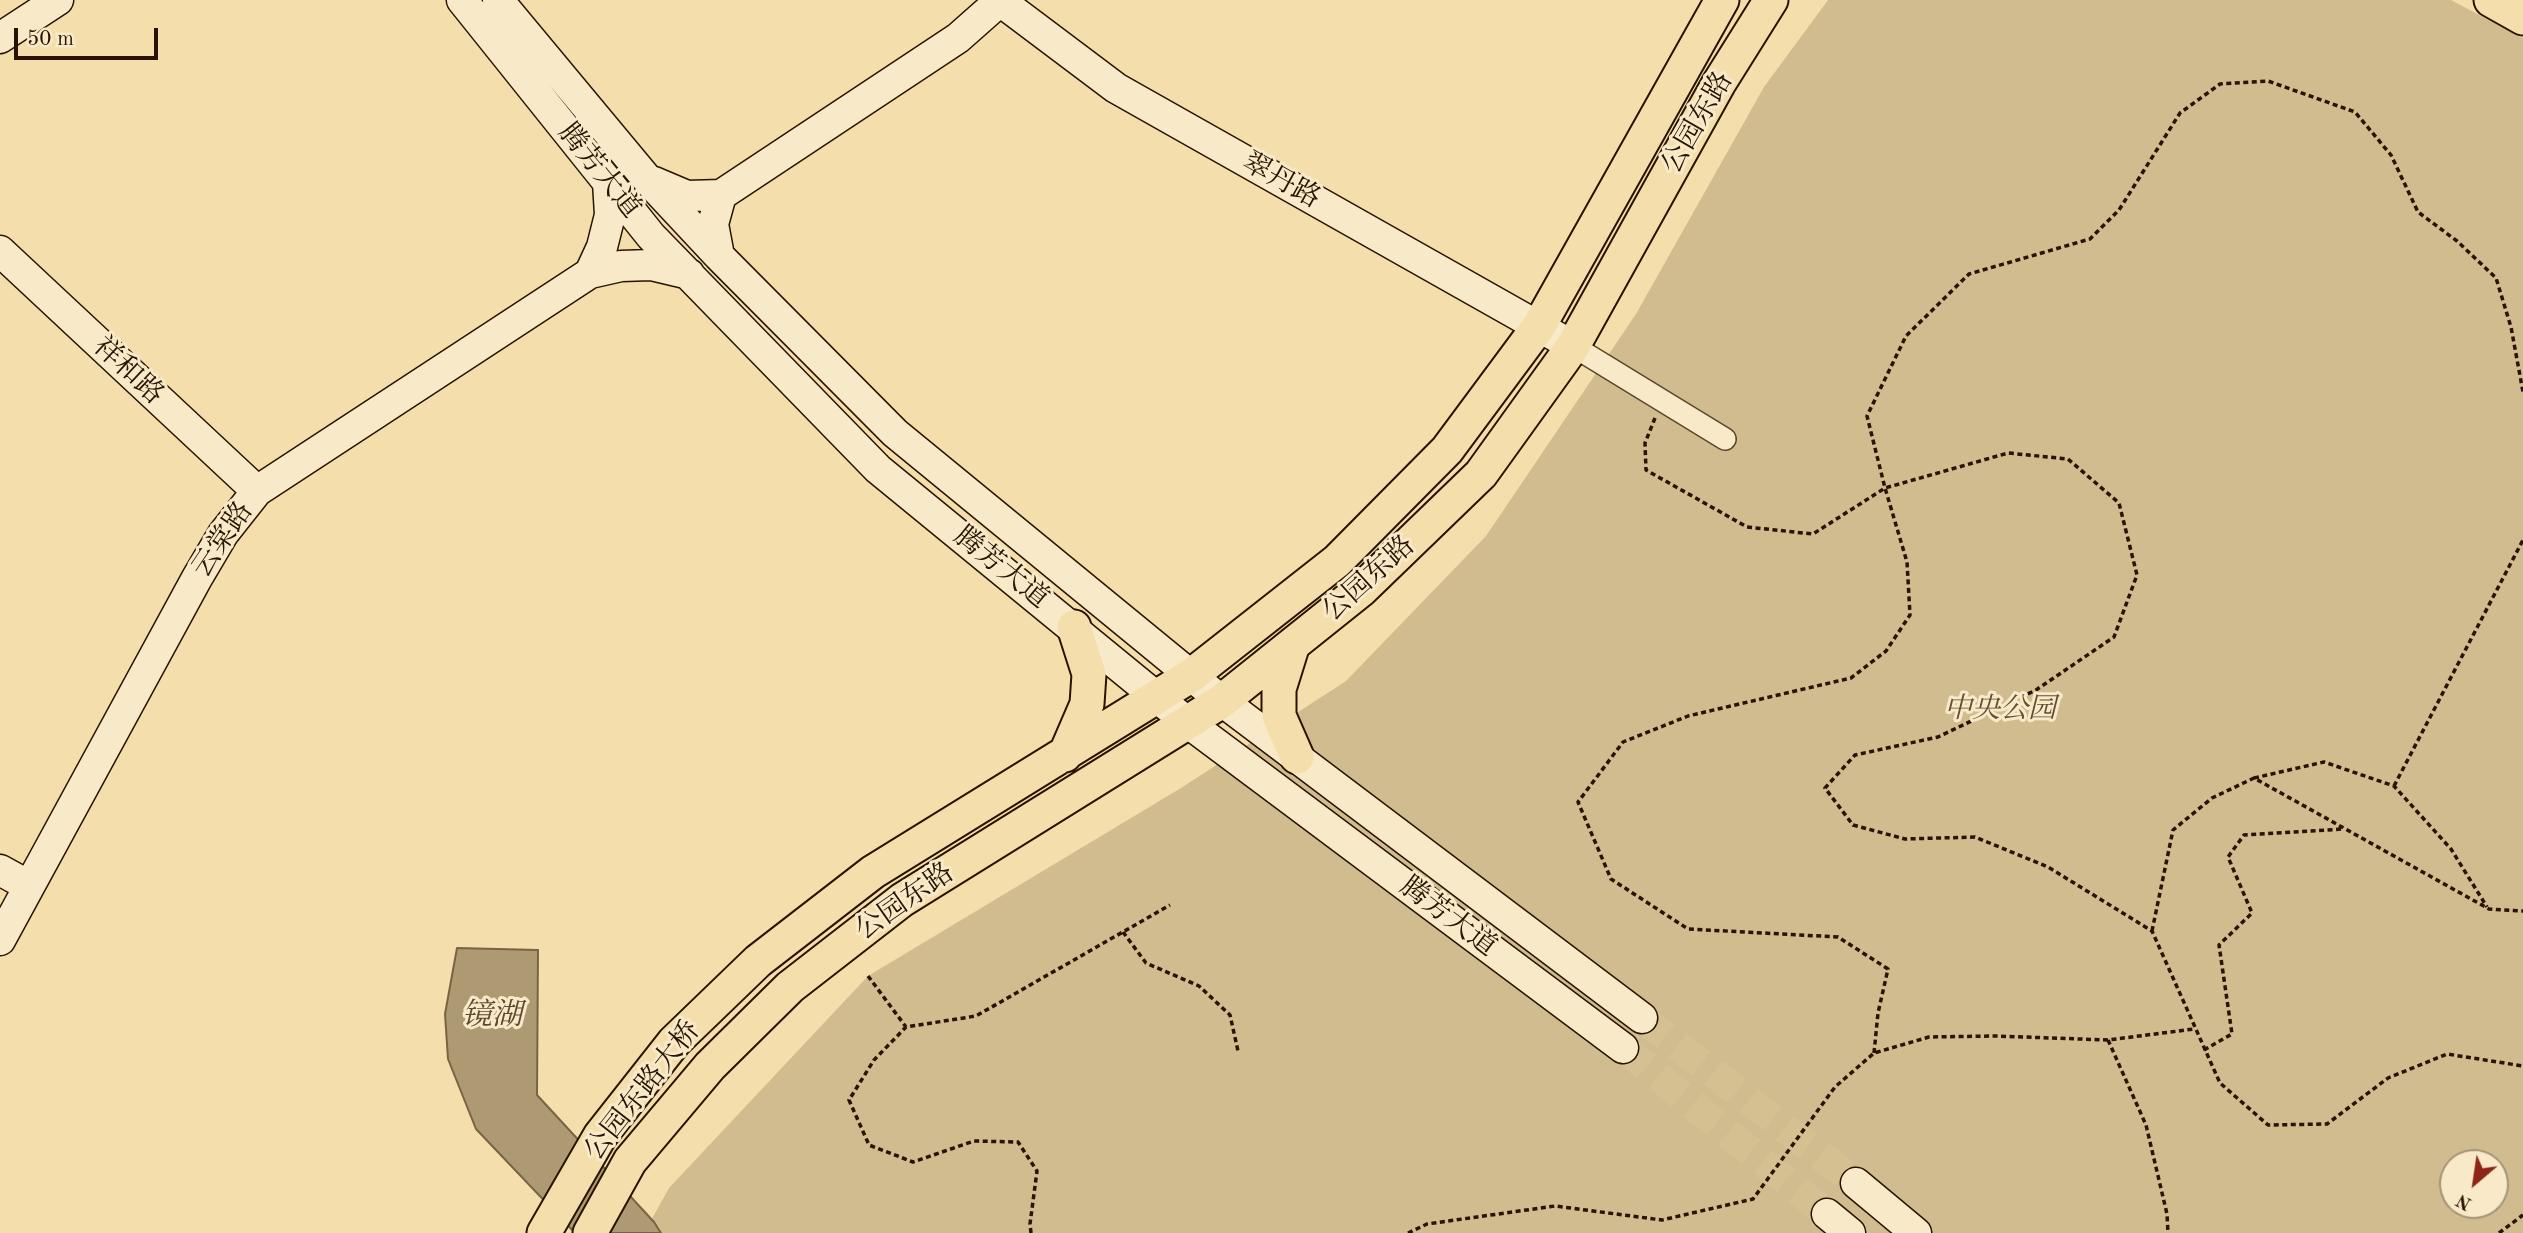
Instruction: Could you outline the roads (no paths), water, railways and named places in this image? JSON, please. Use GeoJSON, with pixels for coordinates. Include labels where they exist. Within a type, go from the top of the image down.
{"type":"FeatureCollection","features":[{"type":"Feature","properties":{"kind":"main road"},"geometry":{"type":"LineString","coordinates":[[0,15],[22,0]]}},
{"type":"Feature","properties":{"kind":"main road"},"geometry":{"type":"LineString","coordinates":[[0,38],[58,0]]}},
{"type":"Feature","properties":{"kind":"main road","name":"腾芳大道"},"geometry":{"type":"LineString","coordinates":[[462,0],[652,236],[878,469],[1188,722],[1623,1048]]}},
{"type":"Feature","properties":{"kind":"main road","name":"腾芳大道"},"geometry":{"type":"LineString","coordinates":[[498,0],[647,179],[719,256],[895,433],[1222,701],[1642,1018]]}},
{"type":"Feature","properties":{"kind":"main road"},"geometry":{"type":"LineString","coordinates":[[647,179],[687,196],[721,195],[958,38],[1000,0]]}},
{"type":"Feature","properties":{"kind":"main road","name":"翠丹路"},"geometry":{"type":"LineString","coordinates":[[1000,0],[1116,88],[1573,346]]}},
{"type":"Feature","properties":{"kind":"main road","name":"公园东路"},"geometry":{"type":"LineString","coordinates":[[790,987],[902,900],[1222,701],[1362,589],[1480,474],[1573,346],[1719,83],[1771,0]]}},
{"type":"Feature","properties":{"kind":"main road"},"geometry":{"type":"LineString","coordinates":[[2491,0],[2523,18]]}},
{"type":"Feature","properties":{"kind":"main road","name":"公园东路"},"geometry":{"type":"LineString","coordinates":[[758,961],[873,872],[1192,676],[1337,561],[1447,450],[1539,326],[1715,2]]}},
{"type":"Feature","properties":{"kind":"main road"},"geometry":{"type":"LineString","coordinates":[[590,273],[602,247],[610,215],[608,182]]}},
{"type":"Feature","properties":{"kind":"main road"},"geometry":{"type":"LineString","coordinates":[[719,256],[713,224],[721,195]]}},
{"type":"Feature","properties":{"kind":"main road","name":"祥和路"},"geometry":{"type":"LineString","coordinates":[[0,251],[257,491]]}},
{"type":"Feature","properties":{"kind":"main road"},"geometry":{"type":"LineString","coordinates":[[590,273],[621,266],[651,265],[689,274]]}},
{"type":"Feature","properties":{"kind":"main road","name":"云棠路"},"geometry":{"type":"LineString","coordinates":[[0,940],[203,567],[222,534],[257,491],[590,273]]}},
{"type":"Feature","properties":{"kind":"main road"},"geometry":{"type":"LineString","coordinates":[[1065,755],[1087,704],[1088,674],[1074,627]]}},
{"type":"Feature","properties":{"kind":"main road"},"geometry":{"type":"LineString","coordinates":[[1293,644],[1279,690],[1279,716],[1297,757]]}},
{"type":"Feature","properties":{"kind":"main road"},"geometry":{"type":"LineString","coordinates":[[0,870],[29,886]]}},
{"type":"Feature","properties":{"kind":"main road","name":"公园东路大桥"},"geometry":{"type":"LineString","coordinates":[[544,1233],[600,1136],[674,1042],[758,961]]}},
{"type":"Feature","properties":{"kind":"main road","name":"公园东路大桥"},"geometry":{"type":"LineString","coordinates":[[590,1233],[631,1161],[710,1066],[790,987]]}},
{"type":"Feature","properties":{"kind":"main road"},"geometry":{"type":"LineString","coordinates":[[1856,1183],[1916,1233]]}},
{"type":"Feature","properties":{"kind":"main road"},"geometry":{"type":"LineString","coordinates":[[1827,1214],[1850,1233]]}},
{"type":"Feature","properties":{"kind":"street"},"geometry":{"type":"LineString","coordinates":[[1573,346],[1726,439]]}},
{"type":"Feature","properties":{"kind":"water","name":"镜湖"},"geometry":{"type":"Polygon","coordinates":[[[457,948],[538,950],[537,1095],[654,1222],[661,1233],[575,1233],[476,1129],[448,1059],[445,1014],[457,948]]]}},
{"type":"Feature","properties":{"kind":"tunnel"},"geometry":{"type":"LineString","coordinates":[[1642,1018],[1856,1183]]}},
{"type":"Feature","properties":{"kind":"tunnel"},"geometry":{"type":"LineString","coordinates":[[1623,1048],[1827,1214]]}},
{"type":"Feature","properties":{"kind":"park label","name":"中央公园"},"geometry":{"type":"Point","coordinates":[2000,710]}}]}
